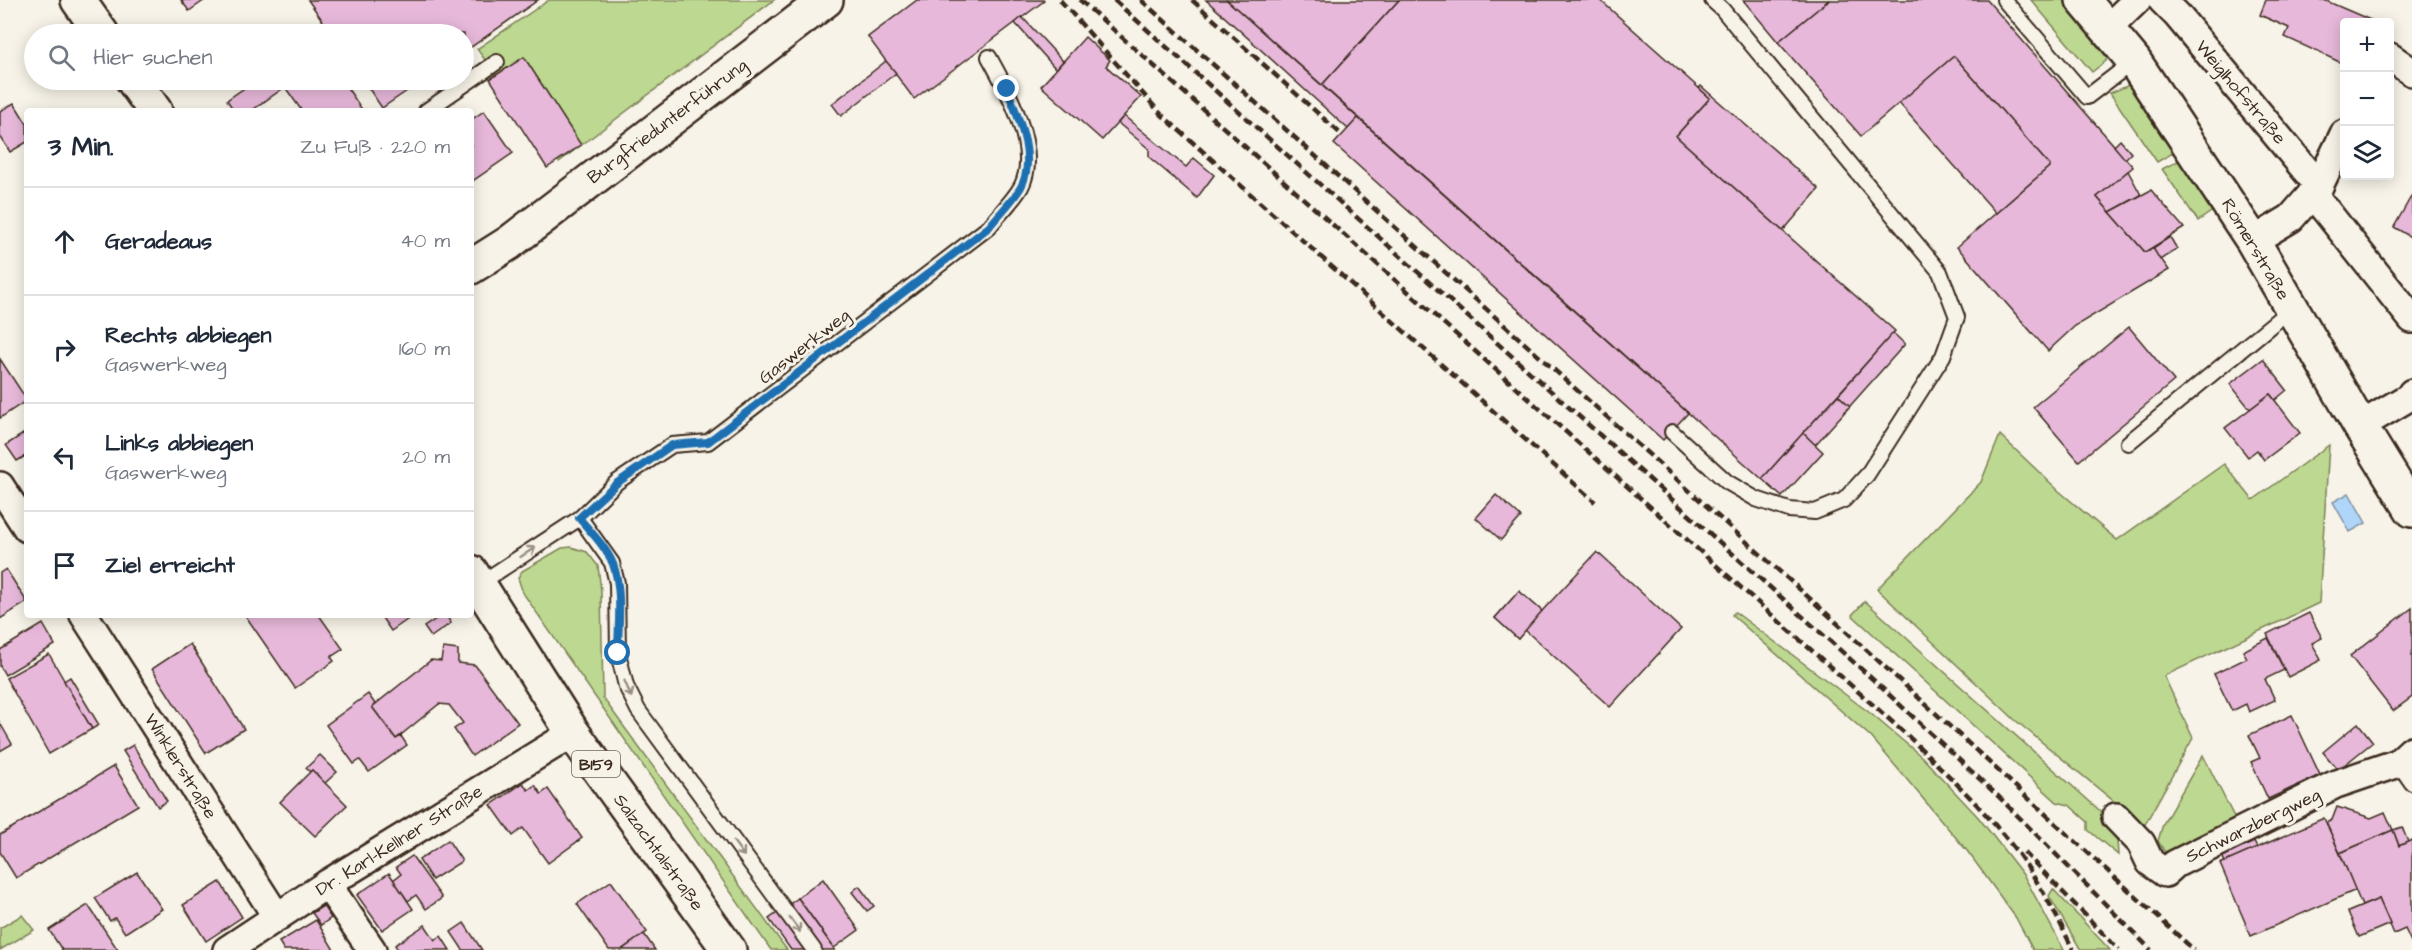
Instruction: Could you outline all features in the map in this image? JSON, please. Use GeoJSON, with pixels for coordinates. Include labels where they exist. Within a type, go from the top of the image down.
{"type":"FeatureCollection","features":[{"type":"Feature","properties":{"kind":"street"},"geometry":{"type":"LineString","coordinates":[[78,0],[95,24]]}},
{"type":"Feature","properties":{"kind":"street","name":"Burgfriedunterführung"},"geometry":{"type":"LineString","coordinates":[[474,265],[509,243],[826,0]]}},
{"type":"Feature","properties":{"kind":"street","name":"Römerstraße"},"geometry":{"type":"LineString","coordinates":[[2083,0],[2134,61],[2253,241],[2360,426],[2412,510]]}},
{"type":"Feature","properties":{"kind":"street"},"geometry":{"type":"LineString","coordinates":[[2108,28],[2137,0]]}},
{"type":"Feature","properties":{"kind":"street","name":"Weiglhofstraße"},"geometry":{"type":"LineString","coordinates":[[2162,0],[2177,15],[2315,190],[2412,319]]}},
{"type":"Feature","properties":{"kind":"street"},"geometry":{"type":"LineString","coordinates":[[2394,60],[2412,72]]}},
{"type":"Feature","properties":{"kind":"street"},"geometry":{"type":"LineString","coordinates":[[140,90],[153,108]]}},
{"type":"Feature","properties":{"kind":"street"},"geometry":{"type":"LineString","coordinates":[[2253,241],[2291,218],[2315,190],[2340,142]]}},
{"type":"Feature","properties":{"kind":"street","name":"Burgfriedunterführung"},"geometry":{"type":"LineString","coordinates":[[474,276],[509,243]]}},
{"type":"Feature","properties":{"kind":"street"},"geometry":{"type":"LineString","coordinates":[[2360,426],[2412,393]]}},
{"type":"Feature","properties":{"kind":"street"},"geometry":{"type":"LineString","coordinates":[[0,486],[24,523]]}},
{"type":"Feature","properties":{"kind":"street","name":"Salzachtalstraße"},"geometry":{"type":"LineString","coordinates":[[475,578],[573,733],[729,950]]}},
{"type":"Feature","properties":{"kind":"street","name":"Winklerstraße"},"geometry":{"type":"LineString","coordinates":[[86,618],[277,917]]}},
{"type":"Feature","properties":{"kind":"street","name":"Dr. Karl-Kellner Straße"},"geometry":{"type":"LineString","coordinates":[[227,950],[327,884],[573,733]]}},
{"type":"Feature","properties":{"kind":"street","name":"Schwarzbergweg"},"geometry":{"type":"LineString","coordinates":[[2116,817],[2141,843],[2150,862],[2165,873],[2175,864],[2336,784],[2407,765]]}},
{"type":"Feature","properties":{"kind":"street"},"geometry":{"type":"LineString","coordinates":[[327,884],[372,950]]}},
{"type":"Feature","properties":{"kind":"lane"},"geometry":{"type":"LineString","coordinates":[[1672,432],[1728,482],[1756,499],[1789,510],[1815,512],[1844,500],[1867,476],[1943,356],[1957,317],[1940,272],[1722,9],[1712,0]]}},
{"type":"Feature","properties":{"kind":"lane"},"geometry":{"type":"LineString","coordinates":[[2004,0],[2087,97],[2134,61]]}},
{"type":"Feature","properties":{"kind":"lane","name":"Gaswerkweg"},"geometry":{"type":"LineString","coordinates":[[475,578],[579,518],[617,483],[672,445],[708,442],[989,227],[1021,187],[1027,167],[1024,132],[1007,89],[989,57]]}},
{"type":"Feature","properties":{"kind":"lane"},"geometry":{"type":"LineString","coordinates":[[474,78],[497,62]]}},
{"type":"Feature","properties":{"kind":"lane"},"geometry":{"type":"LineString","coordinates":[[430,108],[456,90]]}},
{"type":"Feature","properties":{"kind":"lane"},"geometry":{"type":"LineString","coordinates":[[2128,442],[2292,308]]}},
{"type":"Feature","properties":{"kind":"lane"},"geometry":{"type":"LineString","coordinates":[[579,518],[600,543],[612,563],[617,583],[618,653],[626,686],[638,710],[814,950]]}},
{"type":"Feature","properties":{"kind":"green space"},"geometry":{"type":"Polygon","coordinates":[[[549,0],[774,0],[559,162],[477,49],[549,0]]]}},
{"type":"Feature","properties":{"kind":"green space"},"geometry":{"type":"Polygon","coordinates":[[[2031,0],[2068,0],[2109,50],[2106,61],[2092,72],[2031,0]]]}},
{"type":"Feature","properties":{"kind":"green space"},"geometry":{"type":"Polygon","coordinates":[[[2129,85],[2141,91],[2177,146],[2173,153],[2157,162],[2110,93],[2129,85]]]}},
{"type":"Feature","properties":{"kind":"green space"},"geometry":{"type":"Polygon","coordinates":[[[2186,157],[2215,205],[2211,212],[2198,221],[2162,169],[2186,157]]]}},
{"type":"Feature","properties":{"kind":"green space"},"geometry":{"type":"Polygon","coordinates":[[[2000,435],[2059,491],[2117,540],[2224,464],[2253,500],[2329,445],[2319,603],[2164,676],[2193,738],[2144,826],[2015,720],[1877,589],[1981,482],[2000,435]]]}},
{"type":"Feature","properties":{"kind":"green space"},"geometry":{"type":"Polygon","coordinates":[[[571,547],[587,552],[598,566],[601,591],[603,698],[787,950],[771,950],[523,593],[518,578],[522,571],[562,548],[571,547]]]}},
{"type":"Feature","properties":{"kind":"green space"},"geometry":{"type":"Polygon","coordinates":[[[1865,601],[2116,825],[2118,855],[2088,830],[2088,822],[2069,805],[2057,802],[1852,615],[1865,601]]]}},
{"type":"Feature","properties":{"kind":"green space"},"geometry":{"type":"Polygon","coordinates":[[[1735,612],[1870,713],[1922,757],[1979,818],[2024,876],[2064,950],[2033,950],[2016,918],[1968,852],[1871,737],[1732,615],[1735,612]]]}},
{"type":"Feature","properties":{"kind":"green space"},"geometry":{"type":"Polygon","coordinates":[[[2203,755],[2237,823],[2178,856],[2164,851],[2158,841],[2163,824],[2203,755]]]}},
{"type":"Feature","properties":{"kind":"green space"},"geometry":{"type":"Polygon","coordinates":[[[2053,889],[2110,950],[2081,950],[2049,896],[2053,889]]]}},
{"type":"Feature","properties":{"kind":"green space"},"geometry":{"type":"Polygon","coordinates":[[[22,915],[34,930],[0,950],[0,928],[22,915]]]}},
{"type":"Feature","properties":{"kind":"water"},"geometry":{"type":"Polygon","coordinates":[[[2349,493],[2366,523],[2350,532],[2333,502],[2349,493]]]}},
{"type":"Feature","properties":{"kind":"building"},"geometry":{"type":"Polygon","coordinates":[[[181,0],[205,0],[189,11],[181,0]]]}},
{"type":"Feature","properties":{"kind":"building"},"geometry":{"type":"Polygon","coordinates":[[[308,0],[538,0],[474,45],[474,24],[325,24],[308,0]]]}},
{"type":"Feature","properties":{"kind":"building"},"geometry":{"type":"Polygon","coordinates":[[[917,0],[1044,1],[914,99],[868,37],[917,0]]]}},
{"type":"Feature","properties":{"kind":"building"},"geometry":{"type":"Polygon","coordinates":[[[1206,0],[1227,0],[1358,118],[1348,129],[1206,0]]]}},
{"type":"Feature","properties":{"kind":"building"},"geometry":{"type":"Polygon","coordinates":[[[1227,0],[1399,0],[1322,85],[1227,0]]]}},
{"type":"Feature","properties":{"kind":"building"},"geometry":{"type":"Polygon","coordinates":[[[1399,0],[1600,0],[1710,98],[1676,136],[1895,331],[1762,479],[1322,85],[1399,0]]]}},
{"type":"Feature","properties":{"kind":"building"},"geometry":{"type":"Polygon","coordinates":[[[1743,0],[1829,0],[1778,42],[1743,0]]]}},
{"type":"Feature","properties":{"kind":"building"},"geometry":{"type":"Polygon","coordinates":[[[1829,0],[1987,0],[2133,167],[2097,197],[2145,252],[2153,248],[2169,270],[2075,326],[2048,351],[1957,247],[2050,166],[1954,56],[1861,136],[1778,42],[1829,0]]]}},
{"type":"Feature","properties":{"kind":"building"},"geometry":{"type":"Polygon","coordinates":[[[2266,0],[2324,0],[2366,18],[2340,18],[2340,62],[2285,37],[2289,28],[2260,15],[2266,0]]]}},
{"type":"Feature","properties":{"kind":"building"},"geometry":{"type":"Polygon","coordinates":[[[1022,17],[1063,61],[1056,69],[1015,23],[1022,17]]]}},
{"type":"Feature","properties":{"kind":"building"},"geometry":{"type":"Polygon","coordinates":[[[1085,37],[1110,60],[1106,66],[1141,97],[1102,140],[1041,86],[1085,37]]]}},
{"type":"Feature","properties":{"kind":"building"},"geometry":{"type":"Polygon","coordinates":[[[1954,56],[2050,166],[1996,213],[1899,103],[1954,56]]]}},
{"type":"Feature","properties":{"kind":"building"},"geometry":{"type":"Polygon","coordinates":[[[524,57],[581,145],[547,168],[490,79],[524,57]]]}},
{"type":"Feature","properties":{"kind":"building"},"geometry":{"type":"Polygon","coordinates":[[[886,61],[896,73],[841,116],[832,104],[886,61]]]}},
{"type":"Feature","properties":{"kind":"building"},"geometry":{"type":"Polygon","coordinates":[[[1701,86],[1819,189],[1783,231],[1676,136],[1710,98],[1699,88],[1701,86]]]}},
{"type":"Feature","properties":{"kind":"building"},"geometry":{"type":"Polygon","coordinates":[[[242,90],[281,90],[255,108],[232,108],[227,100],[242,90]]]}},
{"type":"Feature","properties":{"kind":"building"},"geometry":{"type":"Polygon","coordinates":[[[287,90],[349,90],[361,108],[300,108],[287,90]]]}},
{"type":"Feature","properties":{"kind":"building"},"geometry":{"type":"Polygon","coordinates":[[[370,90],[408,90],[382,108],[370,90]]]}},
{"type":"Feature","properties":{"kind":"building"},"geometry":{"type":"Polygon","coordinates":[[[14,103],[24,119],[24,144],[10,152],[0,136],[0,111],[14,103]]]}},
{"type":"Feature","properties":{"kind":"building"},"geometry":{"type":"Polygon","coordinates":[[[484,111],[513,153],[474,180],[474,118],[484,111]]]}},
{"type":"Feature","properties":{"kind":"building"},"geometry":{"type":"Polygon","coordinates":[[[1124,116],[1186,167],[1194,158],[1214,175],[1197,198],[1149,157],[1149,149],[1118,123],[1124,116]]]}},
{"type":"Feature","properties":{"kind":"building"},"geometry":{"type":"Polygon","coordinates":[[[1358,118],[1688,413],[1663,440],[1334,144],[1358,118]]]}},
{"type":"Feature","properties":{"kind":"building"},"geometry":{"type":"Polygon","coordinates":[[[2120,140],[2131,153],[2125,159],[2114,146],[2120,140]]]}},
{"type":"Feature","properties":{"kind":"building"},"geometry":{"type":"Polygon","coordinates":[[[2128,171],[2141,195],[2110,212],[2097,197],[2128,171]]]}},
{"type":"Feature","properties":{"kind":"building"},"geometry":{"type":"Polygon","coordinates":[[[2151,190],[2184,228],[2145,252],[2110,212],[2151,190]]]}},
{"type":"Feature","properties":{"kind":"building"},"geometry":{"type":"Polygon","coordinates":[[[2412,195],[2412,238],[2394,227],[2412,195]]]}},
{"type":"Feature","properties":{"kind":"building"},"geometry":{"type":"Polygon","coordinates":[[[2170,237],[2177,249],[2160,260],[2153,248],[2170,237]]]}},
{"type":"Feature","properties":{"kind":"building"},"geometry":{"type":"Polygon","coordinates":[[[2129,327],[2174,381],[2079,461],[2033,407],[2129,327]]]}},
{"type":"Feature","properties":{"kind":"building"},"geometry":{"type":"Polygon","coordinates":[[[1893,333],[1905,344],[1850,406],[1838,395],[1893,333]]]}},
{"type":"Feature","properties":{"kind":"building"},"geometry":{"type":"Polygon","coordinates":[[[0,359],[24,395],[24,402],[0,418],[0,359]]]}},
{"type":"Feature","properties":{"kind":"building"},"geometry":{"type":"Polygon","coordinates":[[[2263,359],[2287,390],[2275,400],[2270,394],[2250,409],[2230,384],[2263,359]]]}},
{"type":"Feature","properties":{"kind":"building"},"geometry":{"type":"Polygon","coordinates":[[[2270,394],[2300,433],[2264,460],[2257,450],[2248,457],[2225,428],[2270,394]]]}},
{"type":"Feature","properties":{"kind":"building"},"geometry":{"type":"Polygon","coordinates":[[[1838,395],[1850,406],[1815,445],[1803,433],[1838,395]]]}},
{"type":"Feature","properties":{"kind":"building"},"geometry":{"type":"Polygon","coordinates":[[[24,433],[24,457],[17,461],[6,445],[24,433]]]}},
{"type":"Feature","properties":{"kind":"building"},"geometry":{"type":"Polygon","coordinates":[[[1803,433],[1823,452],[1782,497],[1762,479],[1803,433]]]}},
{"type":"Feature","properties":{"kind":"building"},"geometry":{"type":"Polygon","coordinates":[[[1496,495],[1521,517],[1501,540],[1476,518],[1496,495]]]}},
{"type":"Feature","properties":{"kind":"building"},"geometry":{"type":"Polygon","coordinates":[[[1597,552],[1681,629],[1610,707],[1525,630],[1518,639],[1495,618],[1519,591],[1542,611],[1597,552]]]}},
{"type":"Feature","properties":{"kind":"building"},"geometry":{"type":"Polygon","coordinates":[[[6,569],[24,597],[24,604],[0,619],[0,573],[6,569]]]}},
{"type":"Feature","properties":{"kind":"building"},"geometry":{"type":"Polygon","coordinates":[[[1519,591],[1542,611],[1518,639],[1495,618],[1519,591]]]}},
{"type":"Feature","properties":{"kind":"building"},"geometry":{"type":"Polygon","coordinates":[[[2412,608],[2412,697],[2393,711],[2350,656],[2412,608]]]}},
{"type":"Feature","properties":{"kind":"building"},"geometry":{"type":"Polygon","coordinates":[[[2309,613],[2322,638],[2312,643],[2321,660],[2288,677],[2267,634],[2309,613]]]}},
{"type":"Feature","properties":{"kind":"building"},"geometry":{"type":"Polygon","coordinates":[[[247,618],[321,618],[343,649],[331,657],[334,661],[295,688],[247,618]]]}},
{"type":"Feature","properties":{"kind":"building"},"geometry":{"type":"Polygon","coordinates":[[[382,618],[410,618],[391,631],[382,618]]]}},
{"type":"Feature","properties":{"kind":"building"},"geometry":{"type":"Polygon","coordinates":[[[438,618],[448,618],[451,623],[431,637],[424,627],[438,618]]]}},
{"type":"Feature","properties":{"kind":"building"},"geometry":{"type":"Polygon","coordinates":[[[43,624],[55,645],[5,675],[0,666],[0,650],[43,624]]]}},
{"type":"Feature","properties":{"kind":"building"},"geometry":{"type":"Polygon","coordinates":[[[2268,638],[2284,670],[2265,679],[2275,700],[2249,712],[2246,704],[2232,711],[2214,674],[2247,658],[2243,651],[2268,638]]]}},
{"type":"Feature","properties":{"kind":"building"},"geometry":{"type":"Polygon","coordinates":[[[190,644],[244,729],[206,753],[152,669],[190,644]]]}},
{"type":"Feature","properties":{"kind":"building"},"geometry":{"type":"Polygon","coordinates":[[[443,648],[458,650],[458,663],[475,665],[518,723],[472,756],[454,729],[463,723],[449,705],[439,704],[396,739],[372,707],[431,660],[441,661],[443,648]]]}},
{"type":"Feature","properties":{"kind":"building"},"geometry":{"type":"Polygon","coordinates":[[[49,654],[92,729],[49,754],[6,678],[49,654]]]}},
{"type":"Feature","properties":{"kind":"building"},"geometry":{"type":"Polygon","coordinates":[[[70,677],[99,725],[92,729],[64,681],[70,677]]]}},
{"type":"Feature","properties":{"kind":"building"},"geometry":{"type":"Polygon","coordinates":[[[368,694],[375,704],[372,707],[396,739],[401,736],[407,745],[369,772],[360,760],[354,764],[326,725],[368,694]]]}},
{"type":"Feature","properties":{"kind":"building"},"geometry":{"type":"Polygon","coordinates":[[[2292,715],[2320,775],[2268,799],[2251,762],[2260,758],[2249,735],[2292,715]]]}},
{"type":"Feature","properties":{"kind":"building"},"geometry":{"type":"Polygon","coordinates":[[[0,723],[12,744],[0,751],[0,723]]]}},
{"type":"Feature","properties":{"kind":"building"},"geometry":{"type":"Polygon","coordinates":[[[2358,723],[2373,742],[2338,770],[2323,752],[2358,723]]]}},
{"type":"Feature","properties":{"kind":"building"},"geometry":{"type":"Polygon","coordinates":[[[133,745],[167,801],[158,807],[123,751],[133,745]]]}},
{"type":"Feature","properties":{"kind":"building"},"geometry":{"type":"Polygon","coordinates":[[[320,755],[337,772],[324,784],[312,770],[310,772],[306,768],[320,755]]]}},
{"type":"Feature","properties":{"kind":"building"},"geometry":{"type":"Polygon","coordinates":[[[114,766],[138,805],[16,878],[0,852],[0,835],[114,766]]]}},
{"type":"Feature","properties":{"kind":"building"},"geometry":{"type":"Polygon","coordinates":[[[312,770],[347,805],[315,836],[280,802],[312,770]]]}},
{"type":"Feature","properties":{"kind":"building"},"geometry":{"type":"Polygon","coordinates":[[[523,783],[528,790],[535,785],[541,794],[548,789],[582,838],[548,863],[523,828],[513,836],[491,805],[523,783]]]}},
{"type":"Feature","properties":{"kind":"building"},"geometry":{"type":"Polygon","coordinates":[[[2337,807],[2371,818],[2385,812],[2393,830],[2340,853],[2326,823],[2332,820],[2337,807]]]}},
{"type":"Feature","properties":{"kind":"building"},"geometry":{"type":"Polygon","coordinates":[[[2324,818],[2356,890],[2251,936],[2220,864],[2324,818]]]}},
{"type":"Feature","properties":{"kind":"building"},"geometry":{"type":"Polygon","coordinates":[[[2402,827],[2408,842],[2399,846],[2393,830],[2402,827]]]}},
{"type":"Feature","properties":{"kind":"building"},"geometry":{"type":"Polygon","coordinates":[[[2393,830],[2399,846],[2412,840],[2412,944],[2405,929],[2394,934],[2379,899],[2362,906],[2340,853],[2393,830]]]}},
{"type":"Feature","properties":{"kind":"building"},"geometry":{"type":"Polygon","coordinates":[[[448,840],[462,861],[432,880],[419,860],[448,840]]]}},
{"type":"Feature","properties":{"kind":"building"},"geometry":{"type":"Polygon","coordinates":[[[2254,842],[2257,848],[2225,862],[2222,856],[2254,842]]]}},
{"type":"Feature","properties":{"kind":"building"},"geometry":{"type":"Polygon","coordinates":[[[412,856],[442,898],[426,909],[416,895],[408,901],[393,880],[401,874],[396,867],[412,856]]]}},
{"type":"Feature","properties":{"kind":"building"},"geometry":{"type":"Polygon","coordinates":[[[137,872],[162,909],[125,933],[115,918],[110,921],[95,898],[137,872]]]}},
{"type":"Feature","properties":{"kind":"building"},"geometry":{"type":"Polygon","coordinates":[[[389,873],[413,909],[382,930],[357,895],[389,873]]]}},
{"type":"Feature","properties":{"kind":"building"},"geometry":{"type":"Polygon","coordinates":[[[823,879],[859,930],[834,948],[798,898],[823,879]]]}},
{"type":"Feature","properties":{"kind":"building"},"geometry":{"type":"Polygon","coordinates":[[[611,881],[647,932],[621,950],[609,950],[577,904],[611,881]]]}},
{"type":"Feature","properties":{"kind":"building"},"geometry":{"type":"Polygon","coordinates":[[[220,882],[242,917],[206,941],[183,905],[220,882]]]}},
{"type":"Feature","properties":{"kind":"building"},"geometry":{"type":"Polygon","coordinates":[[[859,886],[874,906],[867,911],[852,892],[859,886]]]}},
{"type":"Feature","properties":{"kind":"building"},"geometry":{"type":"Polygon","coordinates":[[[798,898],[835,950],[791,950],[769,919],[798,898]]]}},
{"type":"Feature","properties":{"kind":"building"},"geometry":{"type":"Polygon","coordinates":[[[2379,899],[2390,924],[2359,937],[2348,912],[2379,899]]]}},
{"type":"Feature","properties":{"kind":"building"},"geometry":{"type":"Polygon","coordinates":[[[88,905],[118,950],[62,950],[49,930],[88,905]]]}},
{"type":"Feature","properties":{"kind":"building"},"geometry":{"type":"Polygon","coordinates":[[[323,906],[331,918],[321,925],[312,913],[323,906]]]}},
{"type":"Feature","properties":{"kind":"building"},"geometry":{"type":"Polygon","coordinates":[[[316,920],[334,950],[284,950],[279,942],[316,920]]]}},
{"type":"Feature","properties":{"kind":"building"},"geometry":{"type":"Polygon","coordinates":[[[464,923],[482,950],[463,950],[451,932],[464,923]]]}},
{"type":"Feature","properties":{"kind":"building"},"geometry":{"type":"Polygon","coordinates":[[[425,925],[435,940],[441,936],[450,950],[398,950],[395,945],[425,925]]]}},
{"type":"Feature","properties":{"kind":"building"},"geometry":{"type":"Polygon","coordinates":[[[644,934],[655,950],[623,950],[623,949],[644,934]]]}},
{"type":"Feature","properties":{"kind":"railway"},"geometry":{"type":"LineString","coordinates":[[1060,0],[1161,114],[1595,502]]}},
{"type":"Feature","properties":{"kind":"railway"},"geometry":{"type":"LineString","coordinates":[[1080,0],[1908,736],[1973,801],[2010,843],[2028,868],[2060,922],[2073,950]]}},
{"type":"Feature","properties":{"kind":"railway"},"geometry":{"type":"LineString","coordinates":[[1114,0],[1868,675],[1998,796],[2151,950]]}},
{"type":"Feature","properties":{"kind":"railway"},"geometry":{"type":"LineString","coordinates":[[1141,0],[1825,612],[2194,950]]}},
{"type":"Feature","properties":{"kind":"railway"},"geometry":{"type":"LineString","coordinates":[[1192,0],[1342,135]]}},
{"type":"Feature","properties":{"kind":"railway"},"geometry":{"type":"LineString","coordinates":[[2024,852],[2119,950]]}},
{"type":"Feature","properties":{"kind":"route"},"geometry":{"type":"LineString","coordinates":[[618,653],[617,583],[612,563],[600,543],[579,518],[617,483],[672,445],[708,442],[989,227],[1021,187],[1027,167],[1024,132],[1007,89]]}}]}
